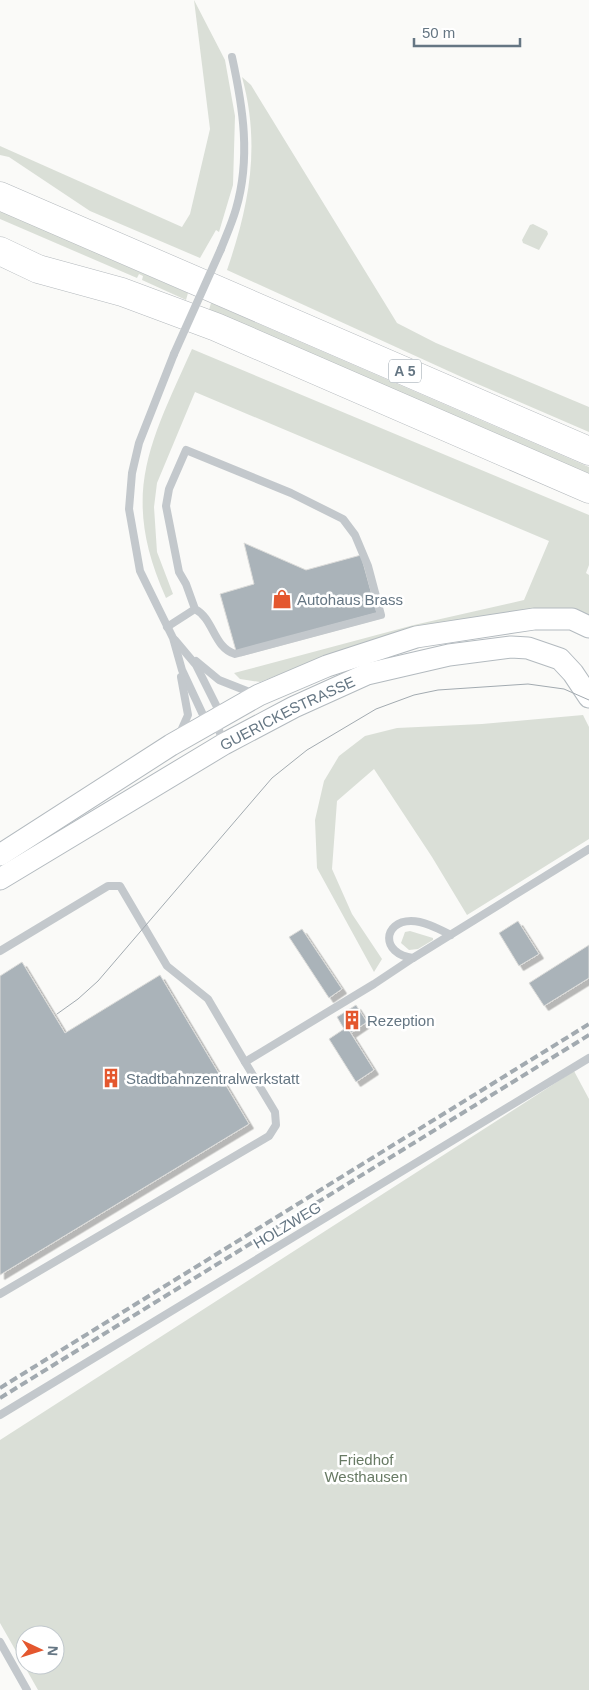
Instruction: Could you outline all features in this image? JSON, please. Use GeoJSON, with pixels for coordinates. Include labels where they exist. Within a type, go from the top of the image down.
{"type":"FeatureCollection","features":[{"type":"Feature","properties":{"kind":"highway"},"geometry":{"type":"LineString","coordinates":[[0,186],[26,207]]}},
{"type":"Feature","properties":{"kind":"highway","name":"A 5"},"geometry":{"type":"LineString","coordinates":[[0,196],[589,451]]}},
{"type":"Feature","properties":{"kind":"highway","name":"A 5"},"geometry":{"type":"LineString","coordinates":[[0,233],[122,292],[216,327],[589,489]]}},
{"type":"Feature","properties":{"kind":"highway"},"geometry":{"type":"LineString","coordinates":[[0,251],[38,269]]}},
{"type":"Feature","properties":{"kind":"highway"},"geometry":{"type":"LineString","coordinates":[[0,258],[122,292]]}},
{"type":"Feature","properties":{"kind":"main road","name":"GUERICKESTRASSE"},"geometry":{"type":"LineString","coordinates":[[0,855],[172,745],[215,720],[259,695],[327,666],[416,636],[534,619],[572,619],[589,626]]}},
{"type":"Feature","properties":{"kind":"main road","name":"GUERICKESTRASSE"},"geometry":{"type":"LineString","coordinates":[[0,879],[224,744],[294,707],[367,674],[449,655],[511,647],[528,648],[560,659],[573,673],[589,697]]}},
{"type":"Feature","properties":{"kind":"lane"},"geometry":{"type":"LineString","coordinates":[[215,720],[204,716],[182,670],[173,638],[140,571],[129,509],[132,473],[139,443],[174,354],[221,249],[236,209],[246,142],[242,100],[232,57]]}},
{"type":"Feature","properties":{"kind":"lane"},"geometry":{"type":"LineString","coordinates":[[186,450],[291,493],[343,519],[355,535],[368,566],[381,615],[235,654],[227,652],[221,646],[206,620],[195,609],[186,584],[179,572],[166,506],[169,489],[186,450]]}},
{"type":"Feature","properties":{"kind":"lane"},"geometry":{"type":"LineString","coordinates":[[167,626],[195,609]]}},
{"type":"Feature","properties":{"kind":"lane"},"geometry":{"type":"LineString","coordinates":[[173,638],[219,680],[259,695]]}},
{"type":"Feature","properties":{"kind":"lane"},"geometry":{"type":"LineString","coordinates":[[173,638],[196,665],[218,709],[215,720],[224,744]]}},
{"type":"Feature","properties":{"kind":"lane"},"geometry":{"type":"LineString","coordinates":[[172,745],[184,726],[188,715],[173,638]]}},
{"type":"Feature","properties":{"kind":"lane"},"geometry":{"type":"LineString","coordinates":[[245,1062],[589,849]]}},
{"type":"Feature","properties":{"kind":"lane"},"geometry":{"type":"LineString","coordinates":[[0,951],[108,886],[120,886],[167,966],[208,999],[275,1112],[276,1125],[269,1136],[0,1294]]}},
{"type":"Feature","properties":{"kind":"lane"},"geometry":{"type":"LineString","coordinates":[[413,958],[400,957],[392,950],[389,942],[391,932],[396,925],[413,921],[451,935]]}},
{"type":"Feature","properties":{"kind":"lane","name":"HOLZWEG"},"geometry":{"type":"LineString","coordinates":[[0,1415],[589,1058]]}},
{"type":"Feature","properties":{"kind":"lane"},"geometry":{"type":"LineString","coordinates":[[0,1642],[27,1690]]}},
{"type":"Feature","properties":{"kind":"green space"},"geometry":{"type":"Polygon","coordinates":[[[194,0],[225,60],[235,116],[233,185],[219,232],[216,230],[200,258],[90,211],[9,157],[0,155],[0,146],[182,227],[190,214],[210,129],[194,0]]]}},
{"type":"Feature","properties":{"kind":"green space"},"geometry":{"type":"Polygon","coordinates":[[[242,77],[251,85],[397,323],[436,343],[589,407],[589,432],[466,379],[227,270],[241,223],[250,175],[251,127],[242,77]]]}},
{"type":"Feature","properties":{"kind":"green space"},"geometry":{"type":"Polygon","coordinates":[[[0,211],[188,293],[186,300],[142,280],[143,276],[139,274],[137,278],[0,219],[0,211]]]}},
{"type":"Feature","properties":{"kind":"green space"},"geometry":{"type":"Polygon","coordinates":[[[533,224],[547,231],[548,234],[539,250],[523,243],[522,240],[530,225],[533,224]]]}},
{"type":"Feature","properties":{"kind":"green space"},"geometry":{"type":"Polygon","coordinates":[[[211,303],[589,467],[589,475],[209,310],[211,303]]]}},
{"type":"Feature","properties":{"kind":"green space"},"geometry":{"type":"Polygon","coordinates":[[[192,349],[589,515],[589,565],[586,573],[589,575],[589,616],[321,658],[260,682],[240,679],[234,673],[414,625],[524,600],[549,541],[195,392],[157,483],[154,507],[157,552],[173,594],[166,598],[152,562],[145,529],[143,499],[146,471],[153,443],[163,414],[192,349]]]}},
{"type":"Feature","properties":{"kind":"green space"},"geometry":{"type":"Polygon","coordinates":[[[583,715],[589,727],[589,839],[467,915],[432,857],[374,769],[337,801],[332,869],[352,914],[382,959],[374,972],[317,868],[315,820],[324,781],[339,756],[365,736],[397,728],[482,724],[583,715]]]}},
{"type":"Feature","properties":{"kind":"green space"},"geometry":{"type":"Polygon","coordinates":[[[410,931],[433,938],[433,940],[418,949],[409,950],[401,943],[405,932],[410,931]]]}},
{"type":"Feature","properties":{"kind":"green space","name":"Friedhof Westhausen"},"geometry":{"type":"Polygon","coordinates":[[[574,1071],[589,1099],[589,1690],[38,1690],[29,1675],[65,1675],[65,1625],[15,1625],[15,1649],[0,1623],[0,1440],[574,1071]]]}},
{"type":"Feature","properties":{"kind":"building"},"geometry":{"type":"Polygon","coordinates":[[[244,543],[306,570],[361,555],[377,613],[236,651],[220,594],[254,584],[244,543]]]}},
{"type":"Feature","properties":{"kind":"building"},"geometry":{"type":"Polygon","coordinates":[[[518,921],[539,954],[519,966],[499,933],[518,921]]]}},
{"type":"Feature","properties":{"kind":"building"},"geometry":{"type":"Polygon","coordinates":[[[302,929],[342,989],[329,998],[289,937],[302,929]]]}},
{"type":"Feature","properties":{"kind":"building"},"geometry":{"type":"Polygon","coordinates":[[[589,945],[589,978],[544,1006],[529,983],[589,945]]]}},
{"type":"Feature","properties":{"kind":"building","name":"Stadtbahnzentralwerkstatt"},"geometry":{"type":"Polygon","coordinates":[[[22,962],[65,1033],[160,975],[249,1124],[0,1275],[0,976],[22,962]]]}},
{"type":"Feature","properties":{"kind":"building","name":"Rezeption"},"geometry":{"type":"Polygon","coordinates":[[[356,1005],[367,1022],[351,1033],[347,1027],[344,1029],[337,1017],[356,1005]]]}},
{"type":"Feature","properties":{"kind":"building"},"geometry":{"type":"Polygon","coordinates":[[[347,1027],[374,1070],[356,1082],[329,1039],[347,1027]]]}},
{"type":"Feature","properties":{"kind":"tram line"},"geometry":{"type":"LineString","coordinates":[[57,1014],[98,981],[272,778],[307,750],[376,709],[414,695],[438,690],[528,684],[564,689],[589,700]]}},
{"type":"Feature","properties":{"kind":"railway"},"geometry":{"type":"LineString","coordinates":[[0,1388],[589,1024]]}},
{"type":"Feature","properties":{"kind":"railway"},"geometry":{"type":"LineString","coordinates":[[0,1398],[589,1035]]}},
{"type":"Feature","properties":{"kind":"place","name":"Autohaus Brass"},"geometry":{"type":"Point","coordinates":[282,599]}},
{"type":"Feature","properties":{"kind":"place","name":"Rezeption"},"geometry":{"type":"Point","coordinates":[352,1020]}},
{"type":"Feature","properties":{"kind":"place","name":"Stadtbahnzentralwerkstatt"},"geometry":{"type":"Point","coordinates":[111,1078]}}]}
